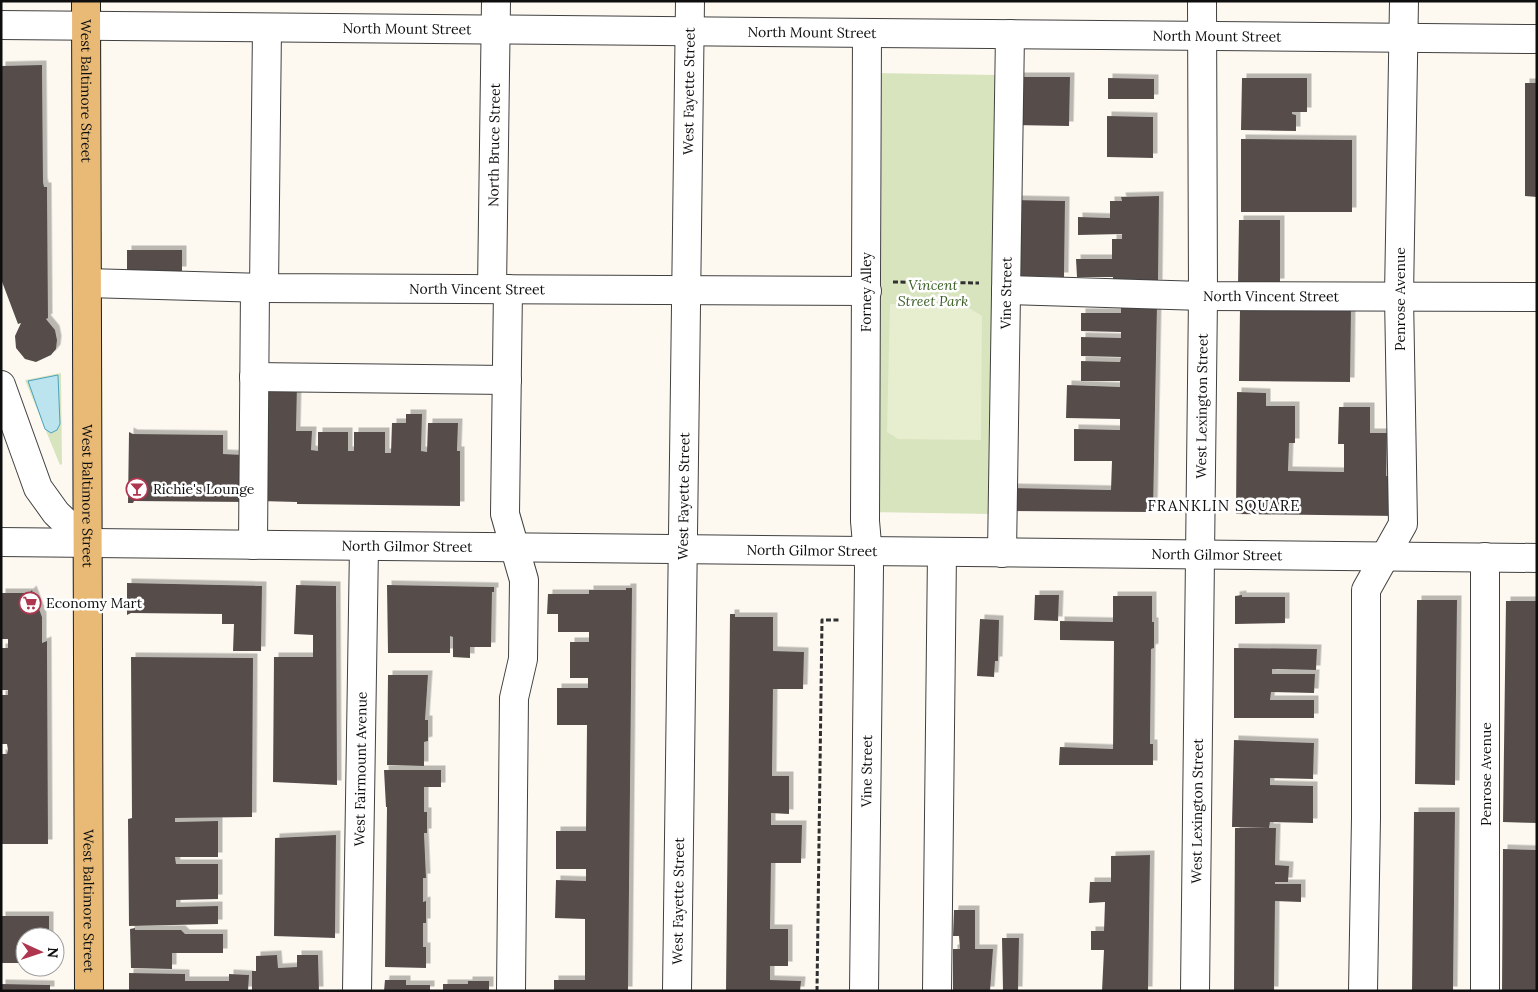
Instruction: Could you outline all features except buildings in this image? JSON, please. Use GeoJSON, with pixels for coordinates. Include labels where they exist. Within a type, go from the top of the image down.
{"type":"FeatureCollection","features":[{"type":"Feature","properties":{"kind":"main road","name":"West Baltimore Street"},"geometry":{"type":"LineString","coordinates":[[86,13],[89,991]]}},
{"type":"Feature","properties":{"kind":"street","name":"North Bruce Street"},"geometry":{"type":"LineString","coordinates":[[496,1],[500,289],[507,380],[505,514],[524,580],[523,649],[514,698],[511,991]]}},
{"type":"Feature","properties":{"kind":"street","name":"West Fayette Street"},"geometry":{"type":"LineString","coordinates":[[677,991],[690,1]]}},
{"type":"Feature","properties":{"kind":"street","name":"West Lexington Street"},"geometry":{"type":"LineString","coordinates":[[1195,991],[1203,296],[1202,1]]}},
{"type":"Feature","properties":{"kind":"street","name":"Penrose Avenue"},"geometry":{"type":"LineString","coordinates":[[1363,991],[1366,818],[1366,590],[1403,524],[1399,296],[1404,1]]}},
{"type":"Feature","properties":{"kind":"street","name":"North Mount Street"},"geometry":{"type":"LineString","coordinates":[[1,25],[86,13],[267,28],[1537,39]]}},
{"type":"Feature","properties":{"kind":"street"},"geometry":{"type":"LineString","coordinates":[[253,545],[254,377],[259,288],[267,28]]}},
{"type":"Feature","properties":{"kind":"street","name":"Forney Alley"},"geometry":{"type":"LineString","coordinates":[[867,33],[865,521],[867,551]]}},
{"type":"Feature","properties":{"kind":"street","name":"Vine Street"},"geometry":{"type":"LineString","coordinates":[[1002,552],[1010,34]]}},
{"type":"Feature","properties":{"kind":"street","name":"North Vincent Street"},"geometry":{"type":"LineString","coordinates":[[87,283],[259,288],[686,291],[867,286]]}},
{"type":"Feature","properties":{"kind":"street","name":"North Vincent Street"},"geometry":{"type":"LineString","coordinates":[[1006,286],[1203,296],[1537,297]]}},
{"type":"Feature","properties":{"kind":"street"},"geometry":{"type":"LineString","coordinates":[[254,377],[507,380]]}},
{"type":"Feature","properties":{"kind":"street"},"geometry":{"type":"LineString","coordinates":[[1,385],[38,488],[56,513],[87,543]]}},
{"type":"Feature","properties":{"kind":"street","name":"North Gilmor Street"},"geometry":{"type":"LineString","coordinates":[[1,542],[1537,558]]}},
{"type":"Feature","properties":{"kind":"street","name":"West Fairmount Avenue"},"geometry":{"type":"LineString","coordinates":[[357,991],[364,546]]}},
{"type":"Feature","properties":{"kind":"street","name":"Vine Street"},"geometry":{"type":"LineString","coordinates":[[864,991],[869,577],[867,551]]}},
{"type":"Feature","properties":{"kind":"street"},"geometry":{"type":"LineString","coordinates":[[937,991],[942,552]]}},
{"type":"Feature","properties":{"kind":"street","name":"Penrose Avenue"},"geometry":{"type":"LineString","coordinates":[[1484,557],[1485,991]]}},
{"type":"Feature","properties":{"kind":"path"},"geometry":{"type":"LineString","coordinates":[[867,286],[1006,286]]}},
{"type":"Feature","properties":{"kind":"path"},"geometry":{"type":"LineString","coordinates":[[817,991],[822,620],[848,621]]}},
{"type":"Feature","properties":{"kind":"green space","name":"Vincent Street Park"},"geometry":{"type":"Polygon","coordinates":[[[874,73],[999,75],[991,514],[867,512],[874,73]]]}},
{"type":"Feature","properties":{"kind":"green space"},"geometry":{"type":"Polygon","coordinates":[[[890,304],[966,306],[982,316],[981,440],[898,439],[887,432],[890,304]]]}},
{"type":"Feature","properties":{"kind":"green space"},"geometry":{"type":"Polygon","coordinates":[[[61,373],[62,464],[60,465],[25,380],[61,373]]]}},
{"type":"Feature","properties":{"kind":"water"},"geometry":{"type":"Polygon","coordinates":[[[58,375],[60,424],[57,430],[51,433],[45,429],[28,381],[58,375]]]}},
{"type":"Feature","properties":{"kind":"place","name":"Richie's Lounge"},"geometry":{"type":"Point","coordinates":[137,489]}},
{"type":"Feature","properties":{"kind":"place","name":"Economy Mart"},"geometry":{"type":"Point","coordinates":[30,603]}},
{"type":"Feature","properties":{"kind":"district","name":"FRANKLIN SQUARE"},"geometry":{"type":"Point","coordinates":[1224,505]}}]}
